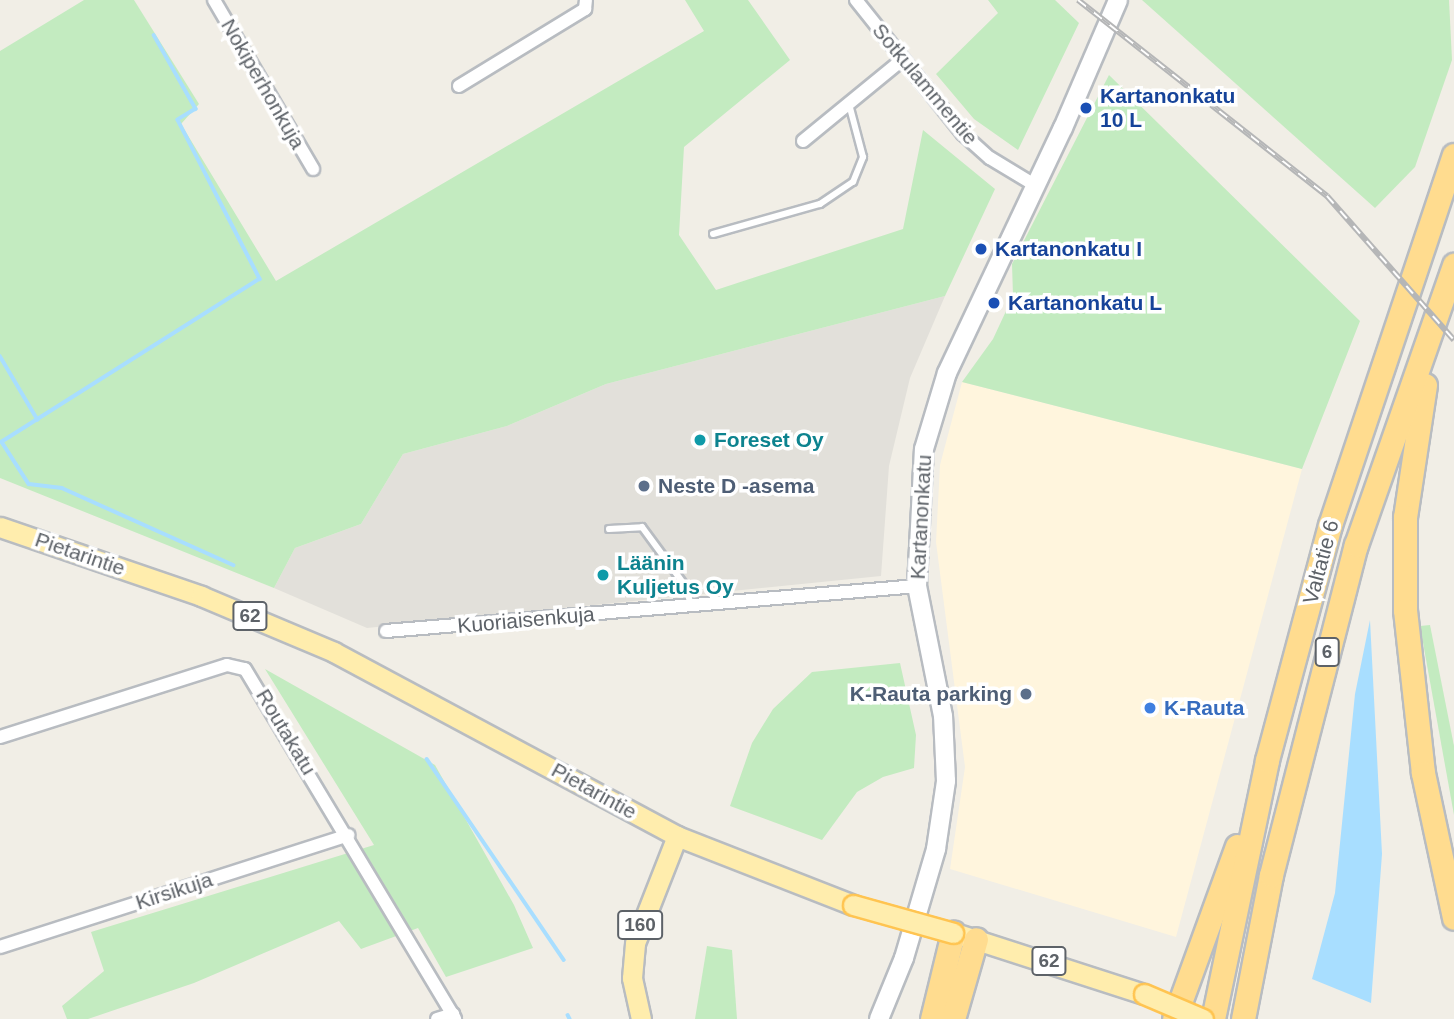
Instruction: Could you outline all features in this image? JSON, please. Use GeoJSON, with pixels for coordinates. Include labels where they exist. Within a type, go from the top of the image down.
{"type":"FeatureCollection","features":[{"type":"Feature","properties":{"kind":"highway","name":"Valtatie 6"},"geometry":{"type":"LineString","coordinates":[[1213,1019],[1267,760],[1330,525],[1454,155]]}},
{"type":"Feature","properties":{"kind":"highway","name":"Valtatie 6"},"geometry":{"type":"LineString","coordinates":[[1243,1019],[1271,875],[1356,545],[1454,265]]}},
{"type":"Feature","properties":{"kind":"highway"},"geometry":{"type":"LineString","coordinates":[[1444,294],[1419,411],[1405,516],[1405,610],[1423,773],[1454,918]]}},
{"type":"Feature","properties":{"kind":"highway"},"geometry":{"type":"LineString","coordinates":[[1174,1019],[1267,760]]}},
{"type":"Feature","properties":{"kind":"highway"},"geometry":{"type":"LineString","coordinates":[[932,1019],[953,933]]}},
{"type":"Feature","properties":{"kind":"highway"},"geometry":{"type":"LineString","coordinates":[[953,1019],[976,939]]}},
{"type":"Feature","properties":{"kind":"main road","name":"Kartanonkatu"},"geometry":{"type":"LineString","coordinates":[[879,1019],[929,874],[946,780],[943,716],[917,586],[917,511],[934,410],[1118,0]]}},
{"type":"Feature","properties":{"kind":"main road","name":"Pietarintie"},"geometry":{"type":"LineString","coordinates":[[0,527],[201,596],[334,652],[677,836],[853,905],[976,939],[1144,995],[1203,1019]]}},
{"type":"Feature","properties":{"kind":"main road","name":"160"},"geometry":{"type":"LineString","coordinates":[[641,1019],[632,978],[635,943],[677,836]]}},
{"type":"Feature","properties":{"kind":"street","name":"Nokiperhonkuja"},"geometry":{"type":"LineString","coordinates":[[214,0],[313,169]]}},
{"type":"Feature","properties":{"kind":"street","name":"Sotkulammentie"},"geometry":{"type":"LineString","coordinates":[[856,0],[963,134],[990,158],[1034,184]]}},
{"type":"Feature","properties":{"kind":"street"},"geometry":{"type":"LineString","coordinates":[[459,86],[586,4]]}},
{"type":"Feature","properties":{"kind":"street"},"geometry":{"type":"LineString","coordinates":[[803,141],[902,60]]}},
{"type":"Feature","properties":{"kind":"street","name":"Kuoriaisenkuja"},"geometry":{"type":"LineString","coordinates":[[386,631],[917,586]]}},
{"type":"Feature","properties":{"kind":"street","name":"Routakatu"},"geometry":{"type":"LineString","coordinates":[[0,737],[237,666],[253,678],[454,1016]]}},
{"type":"Feature","properties":{"kind":"street","name":"Kirsikuja"},"geometry":{"type":"LineString","coordinates":[[0,947],[348,835]]}},
{"type":"Feature","properties":{"kind":"street"},"geometry":{"type":"LineString","coordinates":[[437,1019],[454,1016]]}},
{"type":"Feature","properties":{"kind":"lane"},"geometry":{"type":"LineString","coordinates":[[713,234],[820,204],[853,182],[863,157],[849,104]]}},
{"type":"Feature","properties":{"kind":"lane"},"geometry":{"type":"LineString","coordinates":[[609,529],[642,527],[686,587],[691,606]]}},
{"type":"Feature","properties":{"kind":"shaded area"},"geometry":{"type":"Polygon","coordinates":[[[945,296],[910,378],[889,466],[881,576],[367,628],[274,588],[295,548],[361,524],[403,454],[507,426],[606,384],[945,296]]]}},
{"type":"Feature","properties":{"kind":"shaded area"},"geometry":{"type":"Polygon","coordinates":[[[962,382],[1302,469],[1176,937],[950,869],[965,767],[936,542],[940,465],[962,382]]]}},
{"type":"Feature","properties":{"kind":"green space"},"geometry":{"type":"Polygon","coordinates":[[[84,0],[134,0],[199,104],[181,124],[276,281],[704,31],[685,0],[748,0],[790,60],[684,147],[679,235],[716,290],[903,229],[923,130],[995,189],[945,296],[606,384],[507,426],[403,454],[361,524],[295,548],[274,588],[0,478],[0,51],[84,0]]]}},
{"type":"Feature","properties":{"kind":"green space"},"geometry":{"type":"Polygon","coordinates":[[[988,0],[1055,0],[1079,23],[1018,150],[974,119],[936,74],[998,13],[988,0]]]}},
{"type":"Feature","properties":{"kind":"green space"},"geometry":{"type":"Polygon","coordinates":[[[1142,0],[1449,0],[1452,60],[1415,167],[1375,208],[1142,0]]]}},
{"type":"Feature","properties":{"kind":"green space"},"geometry":{"type":"Polygon","coordinates":[[[1109,75],[1360,321],[1302,469],[962,382],[993,339],[1013,296],[1012,264],[1109,75]]]}},
{"type":"Feature","properties":{"kind":"green space"},"geometry":{"type":"Polygon","coordinates":[[[1430,625],[1454,746],[1454,815],[1420,626],[1430,625]]]}},
{"type":"Feature","properties":{"kind":"green space"},"geometry":{"type":"Polygon","coordinates":[[[900,663],[916,735],[914,768],[883,777],[857,792],[822,840],[730,806],[752,743],[773,709],[812,672],[900,663]]]}},
{"type":"Feature","properties":{"kind":"green space"},"geometry":{"type":"Polygon","coordinates":[[[265,669],[435,765],[514,905],[533,948],[446,977],[418,928],[361,949],[339,921],[194,983],[88,1019],[67,1019],[62,1006],[104,971],[91,932],[374,845],[265,669]]]}},
{"type":"Feature","properties":{"kind":"green space"},"geometry":{"type":"Polygon","coordinates":[[[707,946],[732,950],[737,1019],[695,1019],[707,946]]]}},
{"type":"Feature","properties":{"kind":"water"},"geometry":{"type":"Polygon","coordinates":[[[1370,620],[1382,854],[1371,1003],[1312,979],[1335,893],[1355,694],[1370,620]]]}},
{"type":"Feature","properties":{"kind":"waterway"},"geometry":{"type":"LineString","coordinates":[[154,35],[196,109],[178,120],[260,279],[2,442],[29,484],[62,488],[233,565]]}},
{"type":"Feature","properties":{"kind":"waterway"},"geometry":{"type":"LineString","coordinates":[[0,356],[38,420]]}},
{"type":"Feature","properties":{"kind":"waterway"},"geometry":{"type":"LineString","coordinates":[[427,759],[564,960]]}},
{"type":"Feature","properties":{"kind":"waterway"},"geometry":{"type":"LineString","coordinates":[[568,1015],[570,1019]]}},
{"type":"Feature","properties":{"kind":"railway"},"geometry":{"type":"LineString","coordinates":[[1078,0],[1327,196],[1454,340]]}},
{"type":"Feature","properties":{"kind":"place","name":"Kartanonkatu 10 L"},"geometry":{"type":"Point","coordinates":[1086,108]}},
{"type":"Feature","properties":{"kind":"place","name":"Kartanonkatu I"},"geometry":{"type":"Point","coordinates":[981,249]}},
{"type":"Feature","properties":{"kind":"place","name":"Kartanonkatu L"},"geometry":{"type":"Point","coordinates":[994,303]}},
{"type":"Feature","properties":{"kind":"place","name":"Foreset Oy"},"geometry":{"type":"Point","coordinates":[700,440]}},
{"type":"Feature","properties":{"kind":"place","name":"Neste D -asema"},"geometry":{"type":"Point","coordinates":[644,486]}},
{"type":"Feature","properties":{"kind":"place","name":"Läänin Kuljetus Oy"},"geometry":{"type":"Point","coordinates":[603,575]}},
{"type":"Feature","properties":{"kind":"place","name":"K-Rauta parking"},"geometry":{"type":"Point","coordinates":[1026,694]}},
{"type":"Feature","properties":{"kind":"place","name":"K-Rauta"},"geometry":{"type":"Point","coordinates":[1150,708]}}]}
